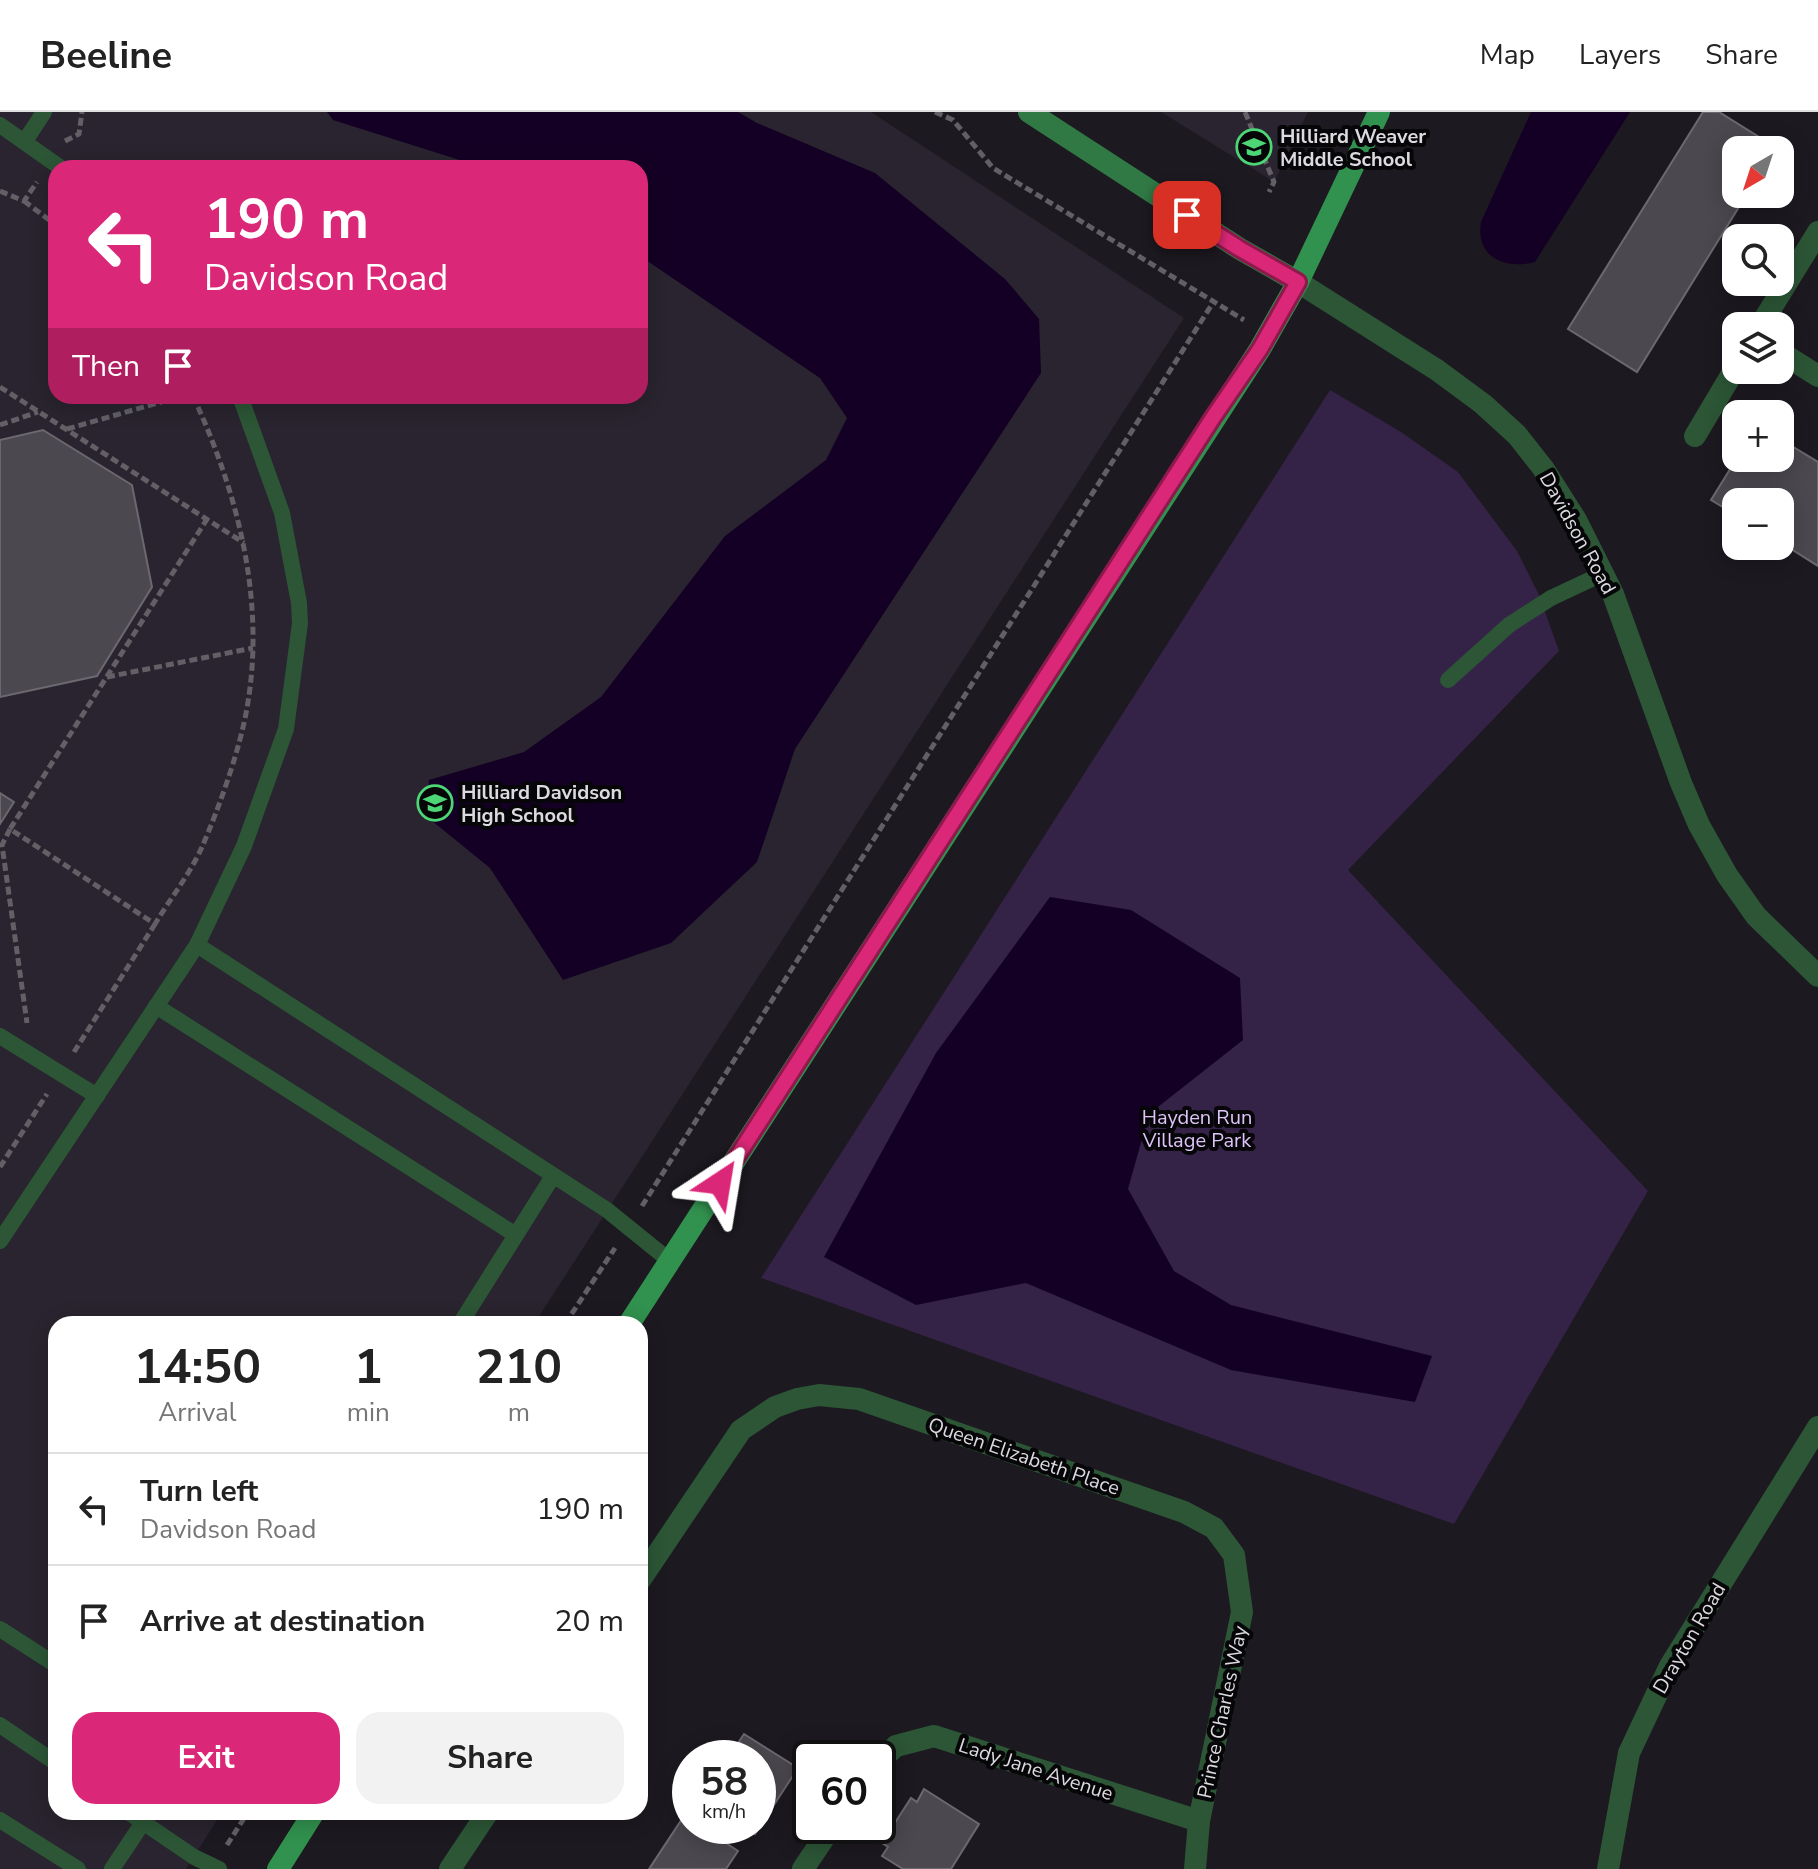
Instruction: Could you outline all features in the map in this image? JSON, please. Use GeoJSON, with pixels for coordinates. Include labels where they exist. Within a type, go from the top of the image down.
{"type":"FeatureCollection","features":[{"type":"Feature","properties":{"kind":"main road","name":"Davidson Road"},"geometry":{"type":"LineString","coordinates":[[1029,112],[1240,249],[1298,282]]}},
{"type":"Feature","properties":{"kind":"main road"},"geometry":{"type":"LineString","coordinates":[[634,1316],[1267,335],[1298,282],[1379,112]]}},
{"type":"Feature","properties":{"kind":"main road"},"geometry":{"type":"LineString","coordinates":[[278,1869],[309,1820]]}},
{"type":"Feature","properties":{"kind":"street"},"geometry":{"type":"LineString","coordinates":[[1769,312],[1818,233]]}},
{"type":"Feature","properties":{"kind":"street","name":"Davidson Road"},"geometry":{"type":"LineString","coordinates":[[1298,282],[1437,370],[1483,404],[1517,435],[1543,468],[1576,520],[1613,594],[1699,825],[1727,875],[1756,916],[1818,976]]}},
{"type":"Feature","properties":{"kind":"street"},"geometry":{"type":"LineString","coordinates":[[1794,361],[1818,376]]}},
{"type":"Feature","properties":{"kind":"street"},"geometry":{"type":"LineString","coordinates":[[1695,436],[1726,384]]}},
{"type":"Feature","properties":{"kind":"street","name":"Queen Elizabeth Place"},"geometry":{"type":"LineString","coordinates":[[648,1568],[741,1430],[775,1407],[819,1395],[859,1399],[1184,1512],[1214,1528],[1234,1555]]}},
{"type":"Feature","properties":{"kind":"street","name":"Drayton Road"},"geometry":{"type":"LineString","coordinates":[[1608,1869],[1629,1753],[1670,1666],[1818,1427]]}},
{"type":"Feature","properties":{"kind":"street","name":"Prince Charles Way"},"geometry":{"type":"LineString","coordinates":[[1195,1869],[1199,1821],[1242,1612],[1234,1555]]}},
{"type":"Feature","properties":{"kind":"street","name":"Lady Jane Avenue"},"geometry":{"type":"LineString","coordinates":[[896,1746],[934,1736],[1199,1821]]}},
{"type":"Feature","properties":{"kind":"street"},"geometry":{"type":"LineString","coordinates":[[450,1869],[483,1820]]}},
{"type":"Feature","properties":{"kind":"street"},"geometry":{"type":"LineString","coordinates":[[803,1869],[820,1844]]}},
{"type":"Feature","properties":{"kind":"lane"},"geometry":{"type":"LineString","coordinates":[[25,141],[44,112]]}},
{"type":"Feature","properties":{"kind":"lane"},"geometry":{"type":"LineString","coordinates":[[0,125],[50,160]]}},
{"type":"Feature","properties":{"kind":"lane"},"geometry":{"type":"LineString","coordinates":[[0,1241],[197,945],[244,846],[286,729],[300,623],[299,603],[282,513],[243,404]]}},
{"type":"Feature","properties":{"kind":"lane"},"geometry":{"type":"LineString","coordinates":[[1448,680],[1509,625],[1551,598],[1602,574]]}},
{"type":"Feature","properties":{"kind":"lane"},"geometry":{"type":"LineString","coordinates":[[197,945],[607,1210],[670,1261]]}},
{"type":"Feature","properties":{"kind":"lane"},"geometry":{"type":"LineString","coordinates":[[156,1006],[516,1235]]}},
{"type":"Feature","properties":{"kind":"lane"},"geometry":{"type":"LineString","coordinates":[[0,1036],[97,1096]]}},
{"type":"Feature","properties":{"kind":"lane"},"geometry":{"type":"LineString","coordinates":[[465,1316],[553,1176]]}},
{"type":"Feature","properties":{"kind":"lane"},"geometry":{"type":"LineString","coordinates":[[0,1629],[48,1660]]}},
{"type":"Feature","properties":{"kind":"lane"},"geometry":{"type":"LineString","coordinates":[[0,1725],[48,1758]]}},
{"type":"Feature","properties":{"kind":"lane"},"geometry":{"type":"LineString","coordinates":[[0,1820],[78,1869]]}},
{"type":"Feature","properties":{"kind":"lane"},"geometry":{"type":"LineString","coordinates":[[112,1869],[144,1820]]}},
{"type":"Feature","properties":{"kind":"lane"},"geometry":{"type":"LineString","coordinates":[[150,1820],[194,1857],[219,1869]]}},
{"type":"Feature","properties":{"kind":"path"},"geometry":{"type":"LineString","coordinates":[[935,112],[953,120],[993,168],[1267,335]]}},
{"type":"Feature","properties":{"kind":"path"},"geometry":{"type":"LineString","coordinates":[[1245,112],[1274,182],[1269,192]]}},
{"type":"Feature","properties":{"kind":"path"},"geometry":{"type":"LineString","coordinates":[[24,201],[48,219]]}},
{"type":"Feature","properties":{"kind":"path"},"geometry":{"type":"LineString","coordinates":[[570,1316],[1214,301]]}},
{"type":"Feature","properties":{"kind":"path"},"geometry":{"type":"LineString","coordinates":[[0,387],[244,543]]}},
{"type":"Feature","properties":{"kind":"path"},"geometry":{"type":"LineString","coordinates":[[66,429],[154,404]]}},
{"type":"Feature","properties":{"kind":"path"},"geometry":{"type":"LineString","coordinates":[[0,1167],[202,849],[247,709],[253,648],[244,543],[216,444],[197,404]]}},
{"type":"Feature","properties":{"kind":"path"},"geometry":{"type":"LineString","coordinates":[[0,425],[39,412]]}},
{"type":"Feature","properties":{"kind":"path"},"geometry":{"type":"LineString","coordinates":[[39,1107],[1,847],[207,519]]}},
{"type":"Feature","properties":{"kind":"path"},"geometry":{"type":"LineString","coordinates":[[106,677],[253,648]]}},
{"type":"Feature","properties":{"kind":"path"},"geometry":{"type":"LineString","coordinates":[[10,829],[155,924]]}},
{"type":"Feature","properties":{"kind":"shaded area","name":"Hilliard Davidson High School"},"geometry":{"type":"Polygon","coordinates":[[[0,112],[871,112],[1184,318],[539,1316],[48,1316],[48,1820],[217,1820],[186,1869],[0,1869],[0,112]]]}},
{"type":"Feature","properties":{"kind":"shaded area"},"geometry":{"type":"Polygon","coordinates":[[[327,112],[738,112],[875,173],[1005,279],[1039,319],[1041,373],[795,749],[757,862],[671,943],[563,980],[490,868],[426,816],[429,780],[524,752],[601,697],[725,536],[826,460],[847,418],[820,378],[648,261],[648,160],[460,160],[333,120],[327,112]]]}},
{"type":"Feature","properties":{"kind":"shaded area","name":"Hilliard Weaver Middle School"},"geometry":{"type":"Polygon","coordinates":[[[1161,112],[1308,112],[1274,182],[1161,112]]]}},
{"type":"Feature","properties":{"kind":"shaded area"},"geometry":{"type":"Polygon","coordinates":[[[1531,112],[1630,112],[1535,262],[1513,264],[1494,258],[1488,252],[1480,234],[1481,222],[1531,112]]]}},
{"type":"Feature","properties":{"kind":"shaded area"},"geometry":{"type":"Polygon","coordinates":[[[1050,897],[1131,910],[1240,978],[1243,1040],[1149,1114],[1128,1189],[1174,1271],[1231,1305],[1432,1356],[1415,1402],[1231,1370],[1026,1283],[916,1305],[824,1257],[936,1053],[1050,897]]]}},
{"type":"Feature","properties":{"kind":"green space","name":"Hayden Run Village Park"},"geometry":{"type":"Polygon","coordinates":[[[1330,390],[1401,432],[1458,472],[1517,551],[1539,595],[1559,651],[1348,870],[1648,1191],[1454,1524],[761,1278],[1330,390]]]}},
{"type":"Feature","properties":{"kind":"building"},"geometry":{"type":"Polygon","coordinates":[[[1703,112],[1719,112],[1757,136],[1722,136],[1722,208],[1738,208],[1728,224],[1722,224],[1722,234],[1637,372],[1568,329],[1703,112]]]}},
{"type":"Feature","properties":{"kind":"building"},"geometry":{"type":"Polygon","coordinates":[[[43,430],[132,485],[152,587],[97,676],[0,697],[0,440],[43,430]]]}},
{"type":"Feature","properties":{"kind":"building"},"geometry":{"type":"Polygon","coordinates":[[[1794,447],[1818,462],[1818,566],[1794,551],[1794,488],[1722,488],[1722,507],[1711,500],[1728,472],[1794,472],[1794,447]]]}},
{"type":"Feature","properties":{"kind":"building"},"geometry":{"type":"Polygon","coordinates":[[[0,793],[14,802],[0,824],[0,793]]]}},
{"type":"Feature","properties":{"kind":"building"},"geometry":{"type":"Polygon","coordinates":[[[744,1734],[754,1740],[740,1740],[744,1734]]]}},
{"type":"Feature","properties":{"kind":"building"},"geometry":{"type":"Polygon","coordinates":[[[776,1754],[792,1764],[792,1777],[776,1802],[776,1754]]]}},
{"type":"Feature","properties":{"kind":"building"},"geometry":{"type":"Polygon","coordinates":[[[924,1789],[979,1824],[951,1869],[903,1869],[882,1856],[888,1847],[884,1844],[896,1844],[896,1821],[911,1798],[917,1802],[924,1789]]]}},
{"type":"Feature","properties":{"kind":"building"},"geometry":{"type":"Polygon","coordinates":[[[672,1834],[672,1844],[727,1844],[738,1851],[726,1869],[649,1869],[672,1834]]]}},
{"type":"Feature","properties":{"kind":"place","name":"Hilliard Weaver Middle School"},"geometry":{"type":"Point","coordinates":[1254,147]}},
{"type":"Feature","properties":{"kind":"place","name":"Hilliard Davidson High School"},"geometry":{"type":"Point","coordinates":[435,803]}},
{"type":"Feature","properties":{"kind":"route"},"geometry":{"type":"LineString","coordinates":[[720,1183],[1260,349],[1298,282],[1187,215]]}}]}
